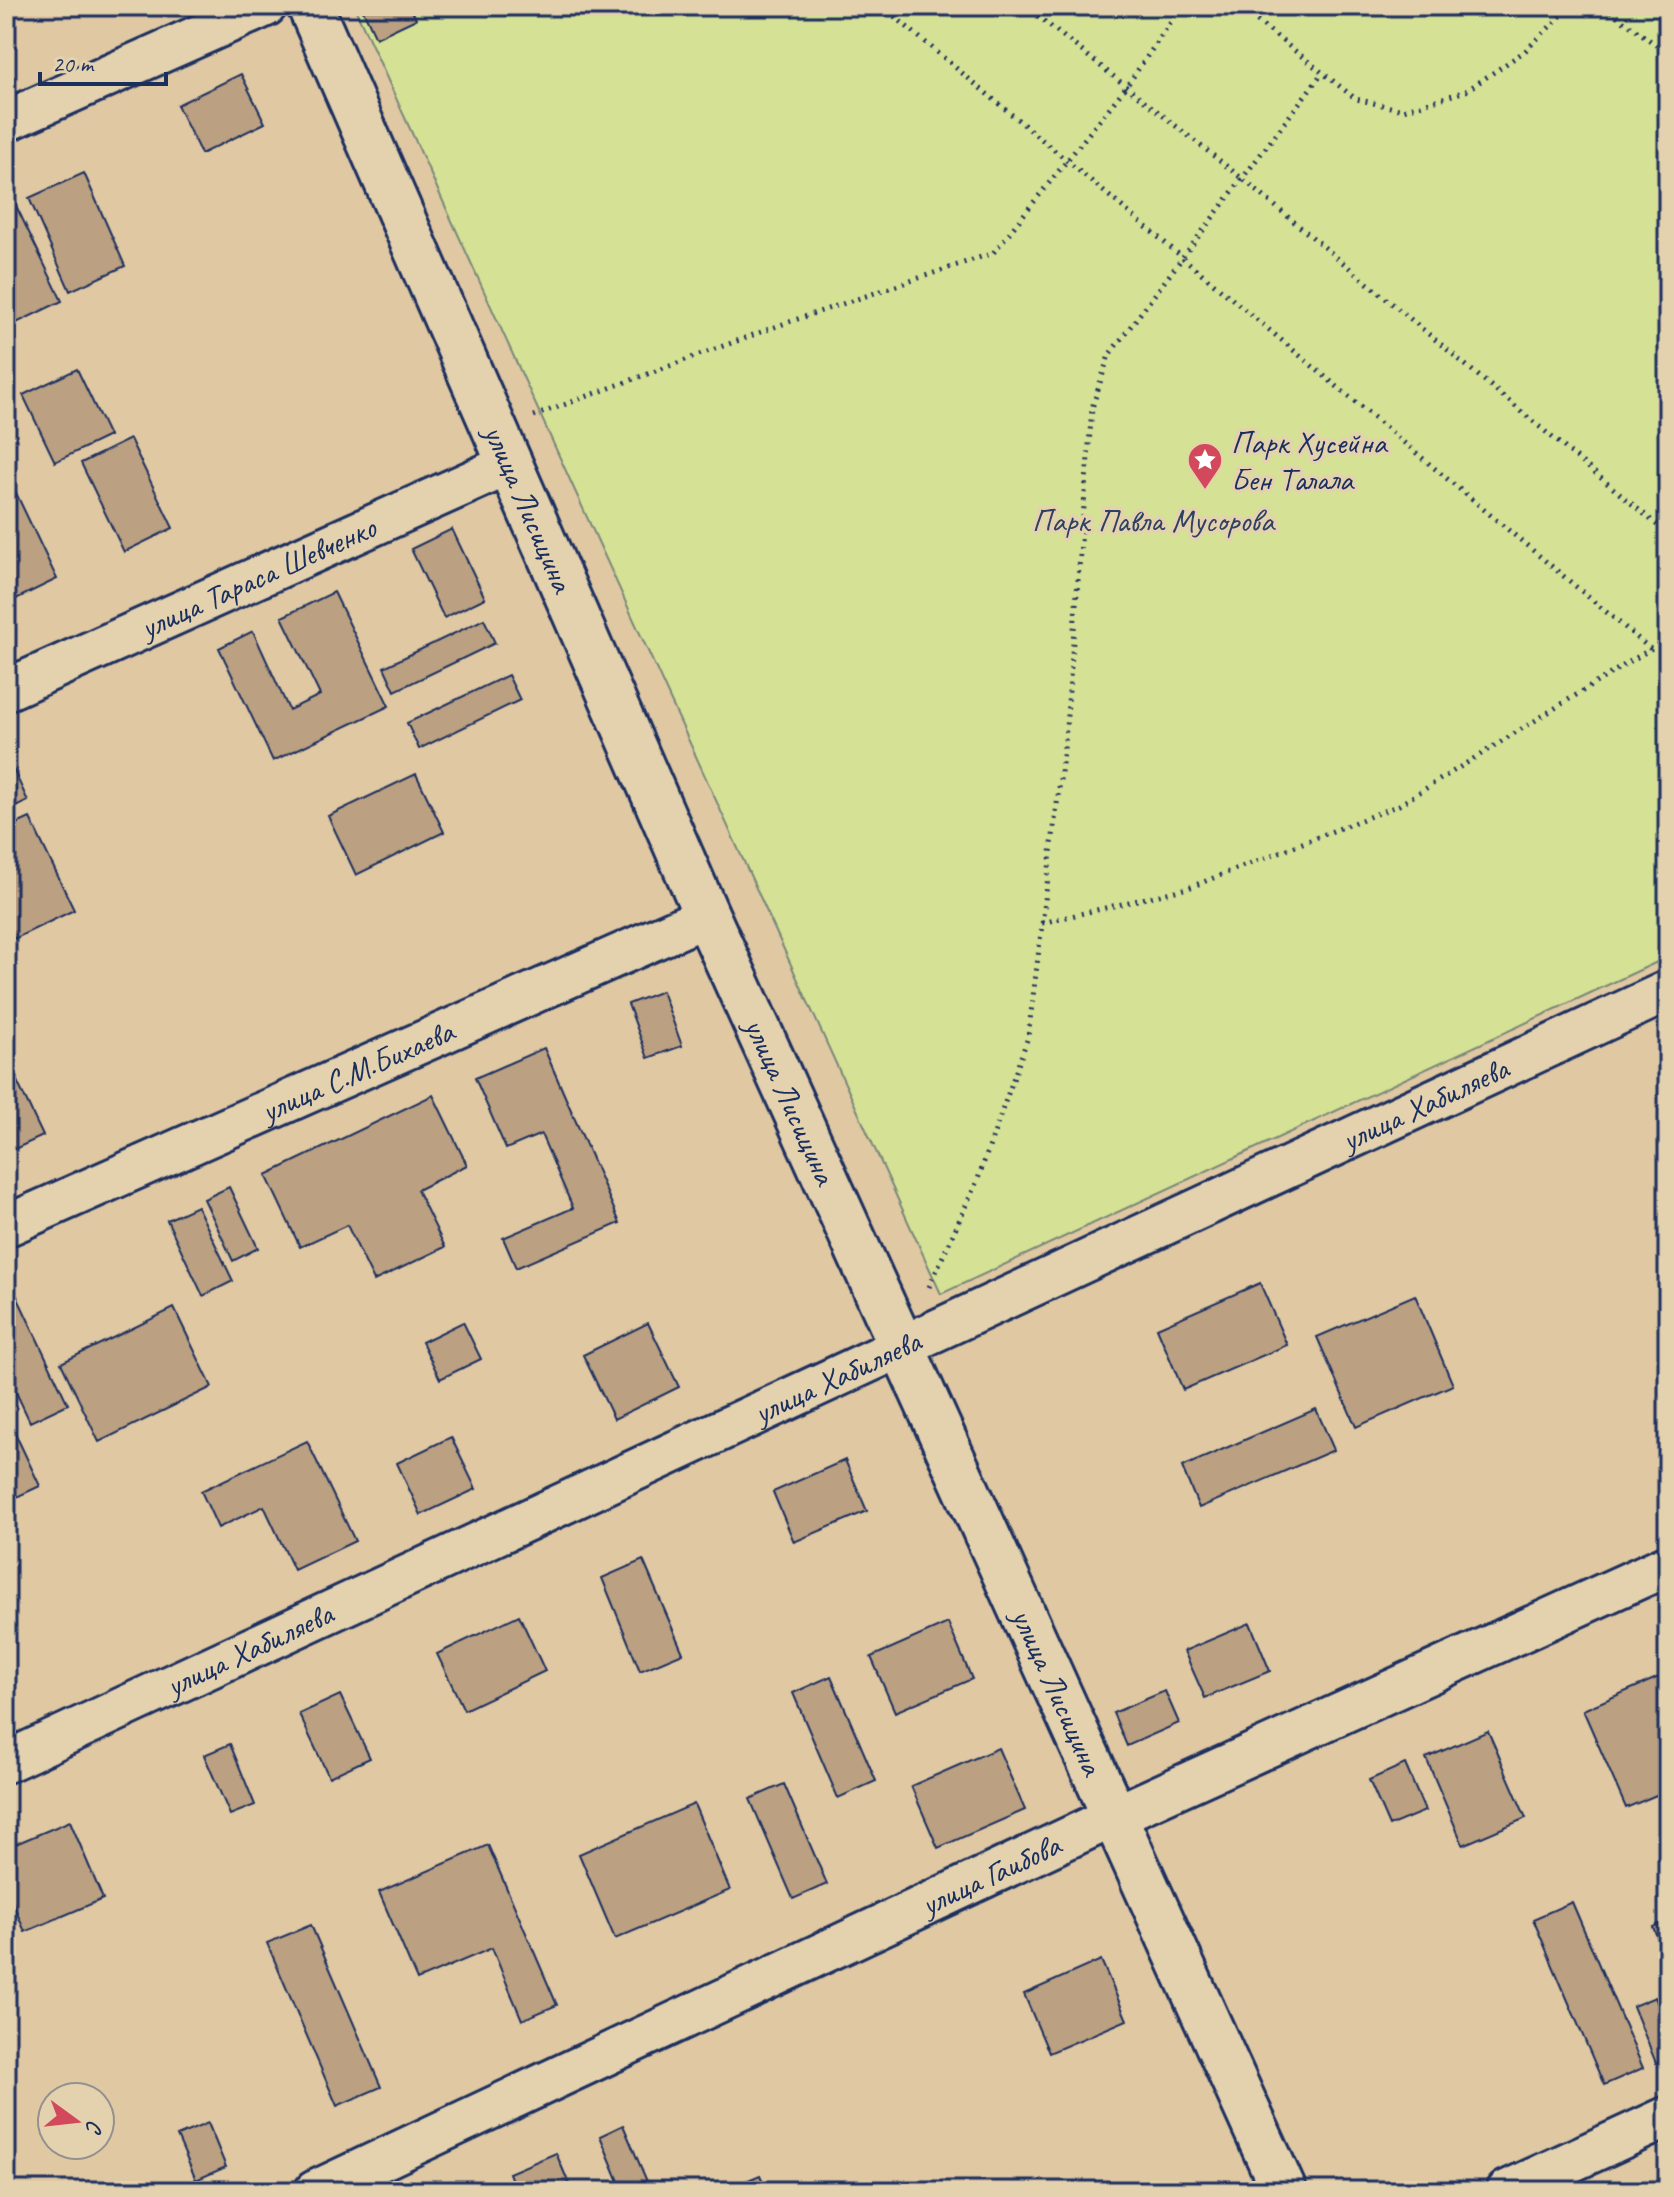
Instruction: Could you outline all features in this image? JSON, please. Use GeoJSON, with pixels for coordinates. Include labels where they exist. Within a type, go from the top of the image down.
{"type":"FeatureCollection","features":[{"type":"Feature","properties":{"kind":"street"},"geometry":{"type":"LineString","coordinates":[[6,121],[266,6]]}},
{"type":"Feature","properties":{"kind":"street","name":"улица Лисицина"},"geometry":{"type":"LineString","coordinates":[[310,6],[707,916],[1284,2191]]}},
{"type":"Feature","properties":{"kind":"street","name":"улица Тараса Шевченко"},"geometry":{"type":"LineString","coordinates":[[6,690],[510,464]]}},
{"type":"Feature","properties":{"kind":"street","name":"улица С.М.Бихаева"},"geometry":{"type":"LineString","coordinates":[[6,1226],[707,916]]}},
{"type":"Feature","properties":{"kind":"street","name":"улица Хабиляева"},"geometry":{"type":"LineString","coordinates":[[6,1762],[1668,991]]}},
{"type":"Feature","properties":{"kind":"street","name":"улица Гаибова"},"geometry":{"type":"LineString","coordinates":[[315,2191],[1115,1816],[1668,1565]]}},
{"type":"Feature","properties":{"kind":"street"},"geometry":{"type":"LineString","coordinates":[[1507,2191],[1668,2117]]}},
{"type":"Feature","properties":{"kind":"path"},"geometry":{"type":"LineString","coordinates":[[882,6],[1653,651]]}},
{"type":"Feature","properties":{"kind":"path"},"geometry":{"type":"LineString","coordinates":[[1025,6],[1244,180],[1668,534]]}},
{"type":"Feature","properties":{"kind":"path"},"geometry":{"type":"LineString","coordinates":[[529,418],[780,325],[993,253],[1126,87],[1182,6]]}},
{"type":"Feature","properties":{"kind":"path"},"geometry":{"type":"LineString","coordinates":[[1238,6],[1356,99],[1403,110],[1466,91],[1525,51],[1571,6]]}},
{"type":"Feature","properties":{"kind":"path"},"geometry":{"type":"LineString","coordinates":[[1604,6],[1668,54]]}},
{"type":"Feature","properties":{"kind":"path"},"geometry":{"type":"LineString","coordinates":[[925,1296],[978,1179],[1028,1037],[1065,740],[1092,408],[1109,355],[1322,73]]}},
{"type":"Feature","properties":{"kind":"path"},"geometry":{"type":"LineString","coordinates":[[1042,923],[1188,888],[1399,805],[1653,651],[1668,638]]}},
{"type":"Feature","properties":{"kind":"green space","name":"Парк Павла Мусорова"},"geometry":{"type":"Polygon","coordinates":[[[354,6],[1668,6],[1668,957],[941,1294],[354,6]]]}},
{"type":"Feature","properties":{"kind":"building"},"geometry":{"type":"Polygon","coordinates":[[[361,6],[410,6],[416,19],[376,38],[361,6]]]}},
{"type":"Feature","properties":{"kind":"building"},"geometry":{"type":"Polygon","coordinates":[[[241,74],[265,123],[201,154],[177,105],[241,74]]]}},
{"type":"Feature","properties":{"kind":"building"},"geometry":{"type":"Polygon","coordinates":[[[84,173],[125,266],[70,291],[29,198],[84,173]]]}},
{"type":"Feature","properties":{"kind":"building"},"geometry":{"type":"Polygon","coordinates":[[[6,188],[62,301],[6,328],[6,188]]]}},
{"type":"Feature","properties":{"kind":"building"},"geometry":{"type":"Polygon","coordinates":[[[77,369],[109,436],[55,462],[23,395],[77,369]]]}},
{"type":"Feature","properties":{"kind":"building"},"geometry":{"type":"Polygon","coordinates":[[[130,439],[173,528],[124,552],[81,463],[130,439]]]}},
{"type":"Feature","properties":{"kind":"building"},"geometry":{"type":"Polygon","coordinates":[[[6,472],[57,579],[14,600],[6,582],[6,472]]]}},
{"type":"Feature","properties":{"kind":"building"},"geometry":{"type":"Polygon","coordinates":[[[452,529],[485,598],[444,618],[411,549],[452,529]]]}},
{"type":"Feature","properties":{"kind":"building"},"geometry":{"type":"Polygon","coordinates":[[[334,592],[389,706],[273,761],[219,648],[253,631],[289,710],[320,695],[282,617],[334,592]]]}},
{"type":"Feature","properties":{"kind":"building"},"geometry":{"type":"Polygon","coordinates":[[[484,619],[495,643],[395,691],[384,667],[484,619]]]}},
{"type":"Feature","properties":{"kind":"building"},"geometry":{"type":"Polygon","coordinates":[[[508,675],[520,700],[419,749],[407,723],[508,675]]]}},
{"type":"Feature","properties":{"kind":"building"},"geometry":{"type":"Polygon","coordinates":[[[6,754],[28,801],[6,812],[6,754]]]}},
{"type":"Feature","properties":{"kind":"building"},"geometry":{"type":"Polygon","coordinates":[[[416,774],[444,832],[356,875],[328,816],[416,774]]]}},
{"type":"Feature","properties":{"kind":"building"},"geometry":{"type":"Polygon","coordinates":[[[30,818],[74,910],[14,939],[6,923],[6,829],[30,818]]]}},
{"type":"Feature","properties":{"kind":"building"},"geometry":{"type":"Polygon","coordinates":[[[662,991],[682,1046],[648,1058],[628,1004],[662,991]]]}},
{"type":"Feature","properties":{"kind":"building"},"geometry":{"type":"Polygon","coordinates":[[[544,1048],[620,1223],[516,1268],[503,1238],[573,1208],[541,1134],[506,1149],[475,1078],[544,1048]]]}},
{"type":"Feature","properties":{"kind":"building"},"geometry":{"type":"Polygon","coordinates":[[[6,1058],[43,1136],[6,1153],[6,1058]]]}},
{"type":"Feature","properties":{"kind":"building"},"geometry":{"type":"Polygon","coordinates":[[[433,1095],[467,1165],[417,1190],[445,1247],[374,1281],[347,1225],[300,1247],[266,1175],[433,1095]]]}},
{"type":"Feature","properties":{"kind":"building"},"geometry":{"type":"Polygon","coordinates":[[[229,1187],[258,1248],[233,1261],[204,1199],[229,1187]]]}},
{"type":"Feature","properties":{"kind":"building"},"geometry":{"type":"Polygon","coordinates":[[[197,1206],[233,1281],[203,1296],[167,1220],[197,1206]]]}},
{"type":"Feature","properties":{"kind":"building"},"geometry":{"type":"Polygon","coordinates":[[[1260,1283],[1287,1345],[1183,1390],[1157,1328],[1260,1283]]]}},
{"type":"Feature","properties":{"kind":"building"},"geometry":{"type":"Polygon","coordinates":[[[13,1288],[68,1404],[30,1422],[6,1371],[6,1291],[13,1288]]]}},
{"type":"Feature","properties":{"kind":"building"},"geometry":{"type":"Polygon","coordinates":[[[1415,1295],[1453,1385],[1356,1427],[1317,1337],[1415,1295]]]}},
{"type":"Feature","properties":{"kind":"building"},"geometry":{"type":"Polygon","coordinates":[[[174,1308],[212,1387],[99,1442],[61,1363],[174,1308]]]}},
{"type":"Feature","properties":{"kind":"building"},"geometry":{"type":"Polygon","coordinates":[[[463,1322],[481,1359],[440,1379],[422,1342],[463,1322]]]}},
{"type":"Feature","properties":{"kind":"building"},"geometry":{"type":"Polygon","coordinates":[[[648,1323],[679,1387],[614,1419],[583,1355],[648,1323]]]}},
{"type":"Feature","properties":{"kind":"building"},"geometry":{"type":"Polygon","coordinates":[[[1316,1409],[1334,1450],[1199,1508],[1182,1467],[1316,1409]]]}},
{"type":"Feature","properties":{"kind":"building"},"geometry":{"type":"Polygon","coordinates":[[[6,1414],[40,1486],[6,1502],[6,1414]]]}},
{"type":"Feature","properties":{"kind":"building"},"geometry":{"type":"Polygon","coordinates":[[[451,1437],[476,1489],[421,1515],[397,1463],[451,1437]]]}},
{"type":"Feature","properties":{"kind":"building"},"geometry":{"type":"Polygon","coordinates":[[[307,1441],[355,1541],[294,1570],[264,1506],[218,1528],[201,1491],[307,1441]]]}},
{"type":"Feature","properties":{"kind":"building"},"geometry":{"type":"Polygon","coordinates":[[[845,1460],[867,1511],[794,1542],[773,1492],[845,1460]]]}},
{"type":"Feature","properties":{"kind":"building"},"geometry":{"type":"Polygon","coordinates":[[[643,1560],[683,1653],[640,1671],[602,1578],[643,1560]]]}},
{"type":"Feature","properties":{"kind":"building"},"geometry":{"type":"Polygon","coordinates":[[[519,1615],[545,1671],[464,1710],[437,1654],[519,1615]]]}},
{"type":"Feature","properties":{"kind":"building"},"geometry":{"type":"Polygon","coordinates":[[[948,1623],[972,1679],[895,1712],[871,1657],[948,1623]]]}},
{"type":"Feature","properties":{"kind":"building"},"geometry":{"type":"Polygon","coordinates":[[[1250,1623],[1270,1671],[1205,1698],[1184,1651],[1250,1623]]]}},
{"type":"Feature","properties":{"kind":"building"},"geometry":{"type":"Polygon","coordinates":[[[1668,1673],[1668,1790],[1626,1808],[1583,1710],[1668,1673]]]}},
{"type":"Feature","properties":{"kind":"building"},"geometry":{"type":"Polygon","coordinates":[[[831,1676],[876,1781],[838,1798],[793,1693],[831,1676]]]}},
{"type":"Feature","properties":{"kind":"building"},"geometry":{"type":"Polygon","coordinates":[[[1165,1691],[1179,1723],[1127,1746],[1113,1713],[1165,1691]]]}},
{"type":"Feature","properties":{"kind":"building"},"geometry":{"type":"Polygon","coordinates":[[[340,1695],[370,1758],[329,1777],[299,1714],[340,1695]]]}},
{"type":"Feature","properties":{"kind":"building"},"geometry":{"type":"Polygon","coordinates":[[[1488,1731],[1526,1818],[1463,1845],[1426,1758],[1488,1731]]]}},
{"type":"Feature","properties":{"kind":"building"},"geometry":{"type":"Polygon","coordinates":[[[230,1744],[255,1805],[230,1815],[204,1755],[230,1744]]]}},
{"type":"Feature","properties":{"kind":"building"},"geometry":{"type":"Polygon","coordinates":[[[998,1748],[1025,1810],[938,1848],[911,1786],[998,1748]]]}},
{"type":"Feature","properties":{"kind":"building"},"geometry":{"type":"Polygon","coordinates":[[[1405,1764],[1425,1811],[1389,1826],[1369,1780],[1405,1764]]]}},
{"type":"Feature","properties":{"kind":"building"},"geometry":{"type":"Polygon","coordinates":[[[784,1784],[827,1884],[793,1899],[750,1799],[784,1784]]]}},
{"type":"Feature","properties":{"kind":"building"},"geometry":{"type":"Polygon","coordinates":[[[694,1804],[730,1890],[615,1939],[579,1854],[694,1804]]]}},
{"type":"Feature","properties":{"kind":"building"},"geometry":{"type":"Polygon","coordinates":[[[70,1821],[103,1899],[25,1932],[6,1887],[6,1848],[70,1821]]]}},
{"type":"Feature","properties":{"kind":"building"},"geometry":{"type":"Polygon","coordinates":[[[488,1845],[557,2005],[522,2020],[492,1948],[417,1980],[379,1892],[488,1845]]]}},
{"type":"Feature","properties":{"kind":"building"},"geometry":{"type":"Polygon","coordinates":[[[1572,1902],[1643,2068],[1604,2085],[1533,1919],[1572,1902]]]}},
{"type":"Feature","properties":{"kind":"building"},"geometry":{"type":"Polygon","coordinates":[[[1668,1920],[1668,1963],[1653,1927],[1668,1920]]]}},
{"type":"Feature","properties":{"kind":"building"},"geometry":{"type":"Polygon","coordinates":[[[311,1925],[381,2087],[337,2106],[267,1943],[311,1925]]]}},
{"type":"Feature","properties":{"kind":"building"},"geometry":{"type":"Polygon","coordinates":[[[1101,1960],[1127,2020],[1049,2053],[1024,1994],[1101,1960]]]}},
{"type":"Feature","properties":{"kind":"building"},"geometry":{"type":"Polygon","coordinates":[[[1655,1997],[1668,2028],[1668,2058],[1656,2063],[1633,2006],[1655,1997]]]}},
{"type":"Feature","properties":{"kind":"building"},"geometry":{"type":"Polygon","coordinates":[[[208,2123],[226,2167],[196,2180],[177,2136],[208,2123]]]}},
{"type":"Feature","properties":{"kind":"building"},"geometry":{"type":"Polygon","coordinates":[[[623,2125],[651,2191],[623,2191],[600,2136],[623,2125]]]}},
{"type":"Feature","properties":{"kind":"building"},"geometry":{"type":"Polygon","coordinates":[[[556,2153],[572,2191],[516,2191],[509,2173],[556,2153]]]}},
{"type":"Feature","properties":{"kind":"building"},"geometry":{"type":"Polygon","coordinates":[[[760,2175],[767,2191],[722,2191],[760,2175]]]}},
{"type":"Feature","properties":{"kind":"place","name":"Парк Хусейна Бен Талала"},"geometry":{"type":"Point","coordinates":[1205,491]}}]}
